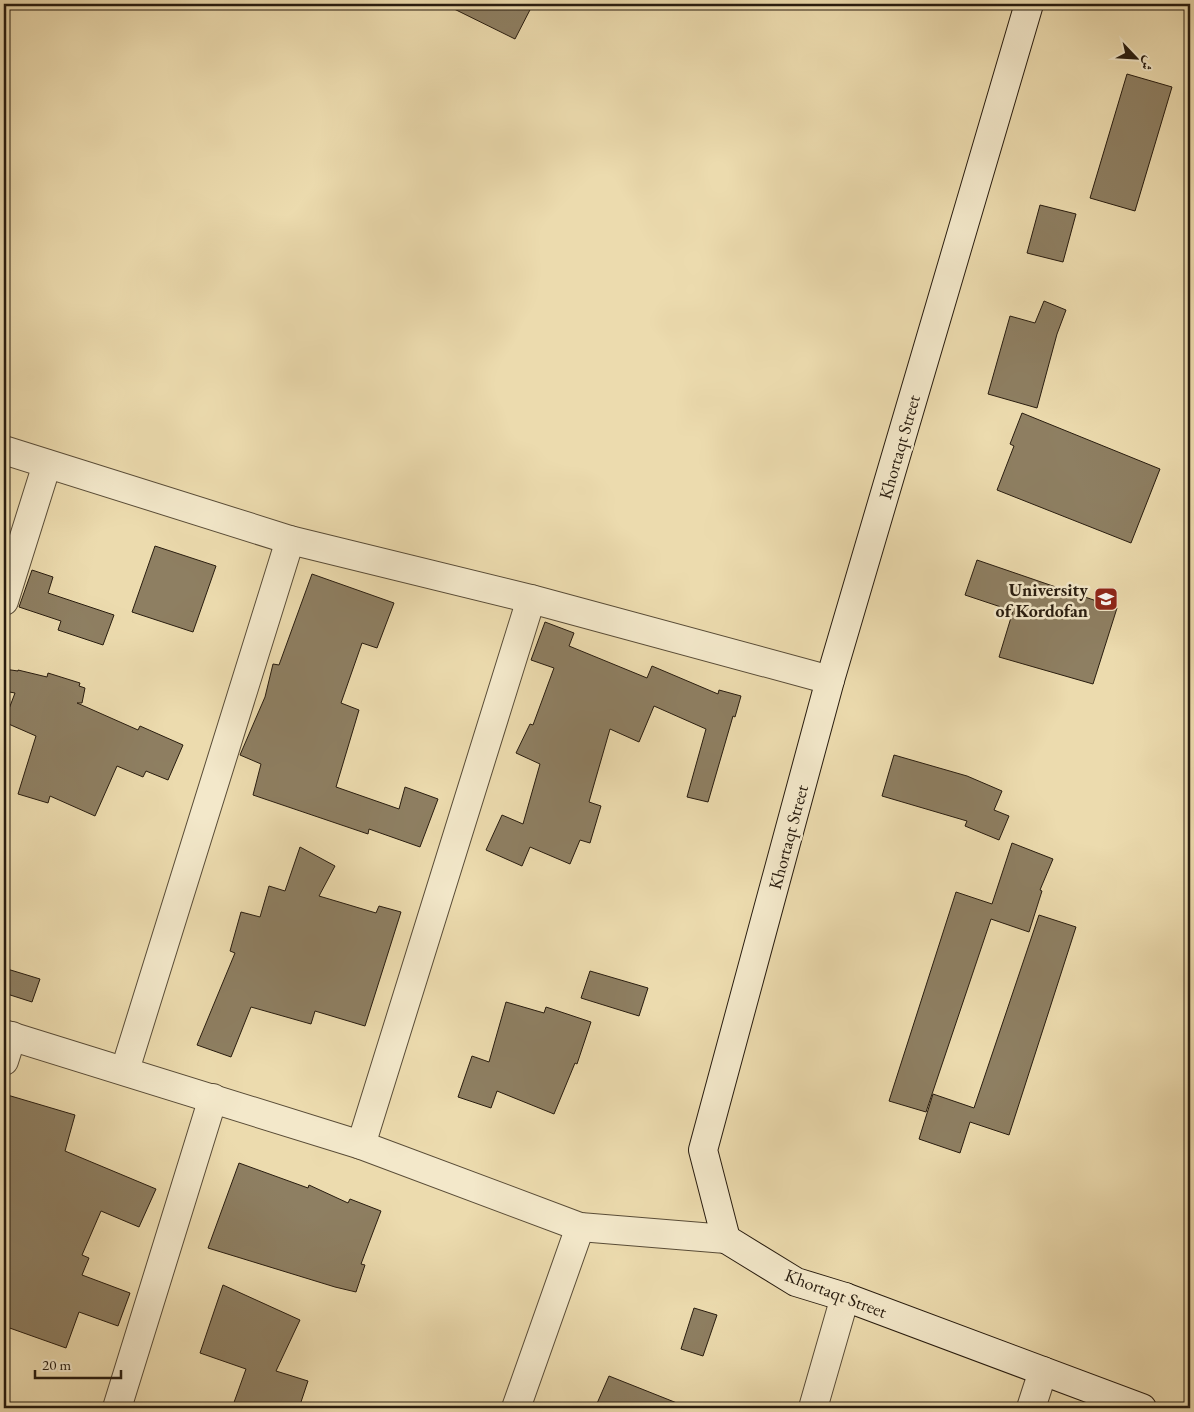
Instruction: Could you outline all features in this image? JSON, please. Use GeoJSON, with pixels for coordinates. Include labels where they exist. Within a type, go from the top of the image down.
{"type":"FeatureCollection","features":[{"type":"Feature","properties":{"kind":"street","name":"Khortaqt Street"},"geometry":{"type":"LineString","coordinates":[[1029,4],[830,680],[703,1150],[726,1239],[796,1282],[845,1297],[1142,1408]]}},
{"type":"Feature","properties":{"kind":"street"},"geometry":{"type":"LineString","coordinates":[[4,450],[290,540],[531,599],[830,680]]}},
{"type":"Feature","properties":{"kind":"street"},"geometry":{"type":"LineString","coordinates":[[4,601],[48,464]]}},
{"type":"Feature","properties":{"kind":"street"},"geometry":{"type":"LineString","coordinates":[[125,1070],[290,540]]}},
{"type":"Feature","properties":{"kind":"street"},"geometry":{"type":"LineString","coordinates":[[361,1145],[531,599]]}},
{"type":"Feature","properties":{"kind":"street"},"geometry":{"type":"LineString","coordinates":[[6,1044],[125,1070],[361,1145],[580,1227],[726,1239]]}},
{"type":"Feature","properties":{"kind":"street"},"geometry":{"type":"LineString","coordinates":[[117,1408],[213,1098]]}},
{"type":"Feature","properties":{"kind":"street"},"geometry":{"type":"LineString","coordinates":[[516,1408],[580,1227]]}},
{"type":"Feature","properties":{"kind":"street"},"geometry":{"type":"LineString","coordinates":[[812,1408],[845,1297]]}},
{"type":"Feature","properties":{"kind":"street"},"geometry":{"type":"LineString","coordinates":[[1031,1408],[1043,1371]]}},
{"type":"Feature","properties":{"kind":"building"},"geometry":{"type":"Polygon","coordinates":[[[444,4],[533,4],[515,39],[444,4]]]}},
{"type":"Feature","properties":{"kind":"building"},"geometry":{"type":"Polygon","coordinates":[[[1127,74],[1172,87],[1135,211],[1090,198],[1127,74]]]}},
{"type":"Feature","properties":{"kind":"building"},"geometry":{"type":"Polygon","coordinates":[[[1040,205],[1076,214],[1063,262],[1027,253],[1040,205]]]}},
{"type":"Feature","properties":{"kind":"building"},"geometry":{"type":"Polygon","coordinates":[[[1044,301],[1066,310],[1057,334],[1037,408],[988,394],[1010,316],[1035,323],[1044,301]]]}},
{"type":"Feature","properties":{"kind":"building"},"geometry":{"type":"Polygon","coordinates":[[[1022,413],[1160,469],[1131,543],[997,490],[1014,446],[1010,444],[1022,413]]]}},
{"type":"Feature","properties":{"kind":"building"},"geometry":{"type":"Polygon","coordinates":[[[155,546],[216,566],[193,632],[132,612],[155,546]]]}},
{"type":"Feature","properties":{"kind":"building"},"geometry":{"type":"Polygon","coordinates":[[[977,560],[1117,608],[1093,684],[999,657],[1013,611],[965,595],[977,560]]]}},
{"type":"Feature","properties":{"kind":"building"},"geometry":{"type":"Polygon","coordinates":[[[32,570],[53,577],[48,593],[114,615],[103,645],[58,630],[61,621],[19,607],[32,570]]]}},
{"type":"Feature","properties":{"kind":"building"},"geometry":{"type":"Polygon","coordinates":[[[312,574],[394,603],[377,648],[362,643],[341,703],[359,710],[336,787],[399,809],[405,787],[438,799],[420,847],[369,829],[368,834],[253,795],[261,764],[240,755],[265,697],[273,664],[279,665],[312,574]]]}},
{"type":"Feature","properties":{"kind":"building"},"geometry":{"type":"Polygon","coordinates":[[[545,622],[574,633],[569,646],[647,678],[652,666],[718,694],[719,690],[741,696],[735,717],[733,716],[708,802],[687,797],[706,729],[654,706],[639,742],[610,729],[589,802],[601,806],[590,843],[580,840],[570,864],[530,847],[522,866],[486,850],[502,815],[523,824],[540,764],[516,753],[530,724],[533,725],[554,668],[531,660],[545,622]]]}},
{"type":"Feature","properties":{"kind":"building"},"geometry":{"type":"Polygon","coordinates":[[[4,669],[18,670],[47,677],[48,673],[80,683],[79,686],[85,688],[82,703],[77,703],[138,730],[140,726],[183,745],[168,780],[146,771],[143,777],[117,766],[95,816],[50,796],[48,803],[18,794],[36,736],[4,722],[15,693],[4,691],[4,669]]]}},
{"type":"Feature","properties":{"kind":"building"},"geometry":{"type":"Polygon","coordinates":[[[894,755],[967,776],[1002,791],[994,810],[1009,816],[999,840],[965,826],[967,821],[882,796],[894,755]]]}},
{"type":"Feature","properties":{"kind":"building"},"geometry":{"type":"Polygon","coordinates":[[[1012,843],[1053,859],[1040,890],[1042,891],[1029,932],[991,919],[926,1112],[889,1101],[956,892],[992,904],[1012,843]]]}},
{"type":"Feature","properties":{"kind":"building"},"geometry":{"type":"Polygon","coordinates":[[[300,847],[335,866],[319,896],[376,913],[379,906],[401,912],[365,1026],[315,1011],[311,1024],[251,1007],[231,1057],[197,1045],[235,953],[230,951],[241,912],[260,917],[269,886],[285,891],[300,847]]]}},
{"type":"Feature","properties":{"kind":"building"},"geometry":{"type":"Polygon","coordinates":[[[1039,915],[1076,927],[1009,1135],[970,1122],[960,1153],[919,1139],[933,1094],[974,1108],[1039,915]]]}},
{"type":"Feature","properties":{"kind":"building"},"geometry":{"type":"Polygon","coordinates":[[[4,968],[40,979],[32,1002],[4,993],[4,968]]]}},
{"type":"Feature","properties":{"kind":"building"},"geometry":{"type":"Polygon","coordinates":[[[590,971],[648,988],[639,1016],[581,998],[590,971]]]}},
{"type":"Feature","properties":{"kind":"building"},"geometry":{"type":"Polygon","coordinates":[[[506,1002],[544,1013],[546,1007],[591,1022],[577,1064],[575,1063],[554,1114],[497,1091],[491,1108],[458,1097],[472,1056],[489,1062],[506,1002]]]}},
{"type":"Feature","properties":{"kind":"building"},"geometry":{"type":"Polygon","coordinates":[[[4,1094],[75,1115],[65,1151],[156,1189],[139,1227],[101,1211],[82,1255],[89,1258],[82,1275],[130,1293],[118,1326],[79,1312],[66,1348],[4,1326],[4,1094]]]}},
{"type":"Feature","properties":{"kind":"building"},"geometry":{"type":"Polygon","coordinates":[[[239,1163],[308,1188],[309,1185],[348,1203],[350,1199],[381,1211],[361,1264],[365,1265],[356,1292],[208,1248],[239,1163]]]}},
{"type":"Feature","properties":{"kind":"building"},"geometry":{"type":"Polygon","coordinates":[[[223,1285],[300,1320],[276,1371],[308,1381],[299,1408],[232,1408],[246,1369],[200,1353],[223,1285]]]}},
{"type":"Feature","properties":{"kind":"building"},"geometry":{"type":"Polygon","coordinates":[[[694,1308],[717,1315],[703,1356],[681,1349],[694,1308]]]}},
{"type":"Feature","properties":{"kind":"building"},"geometry":{"type":"Polygon","coordinates":[[[609,1376],[687,1407],[687,1408],[595,1408],[609,1376]]]}},
{"type":"Feature","properties":{"kind":"place","name":"University of Kordofan"},"geometry":{"type":"Point","coordinates":[1106,599]}}]}
